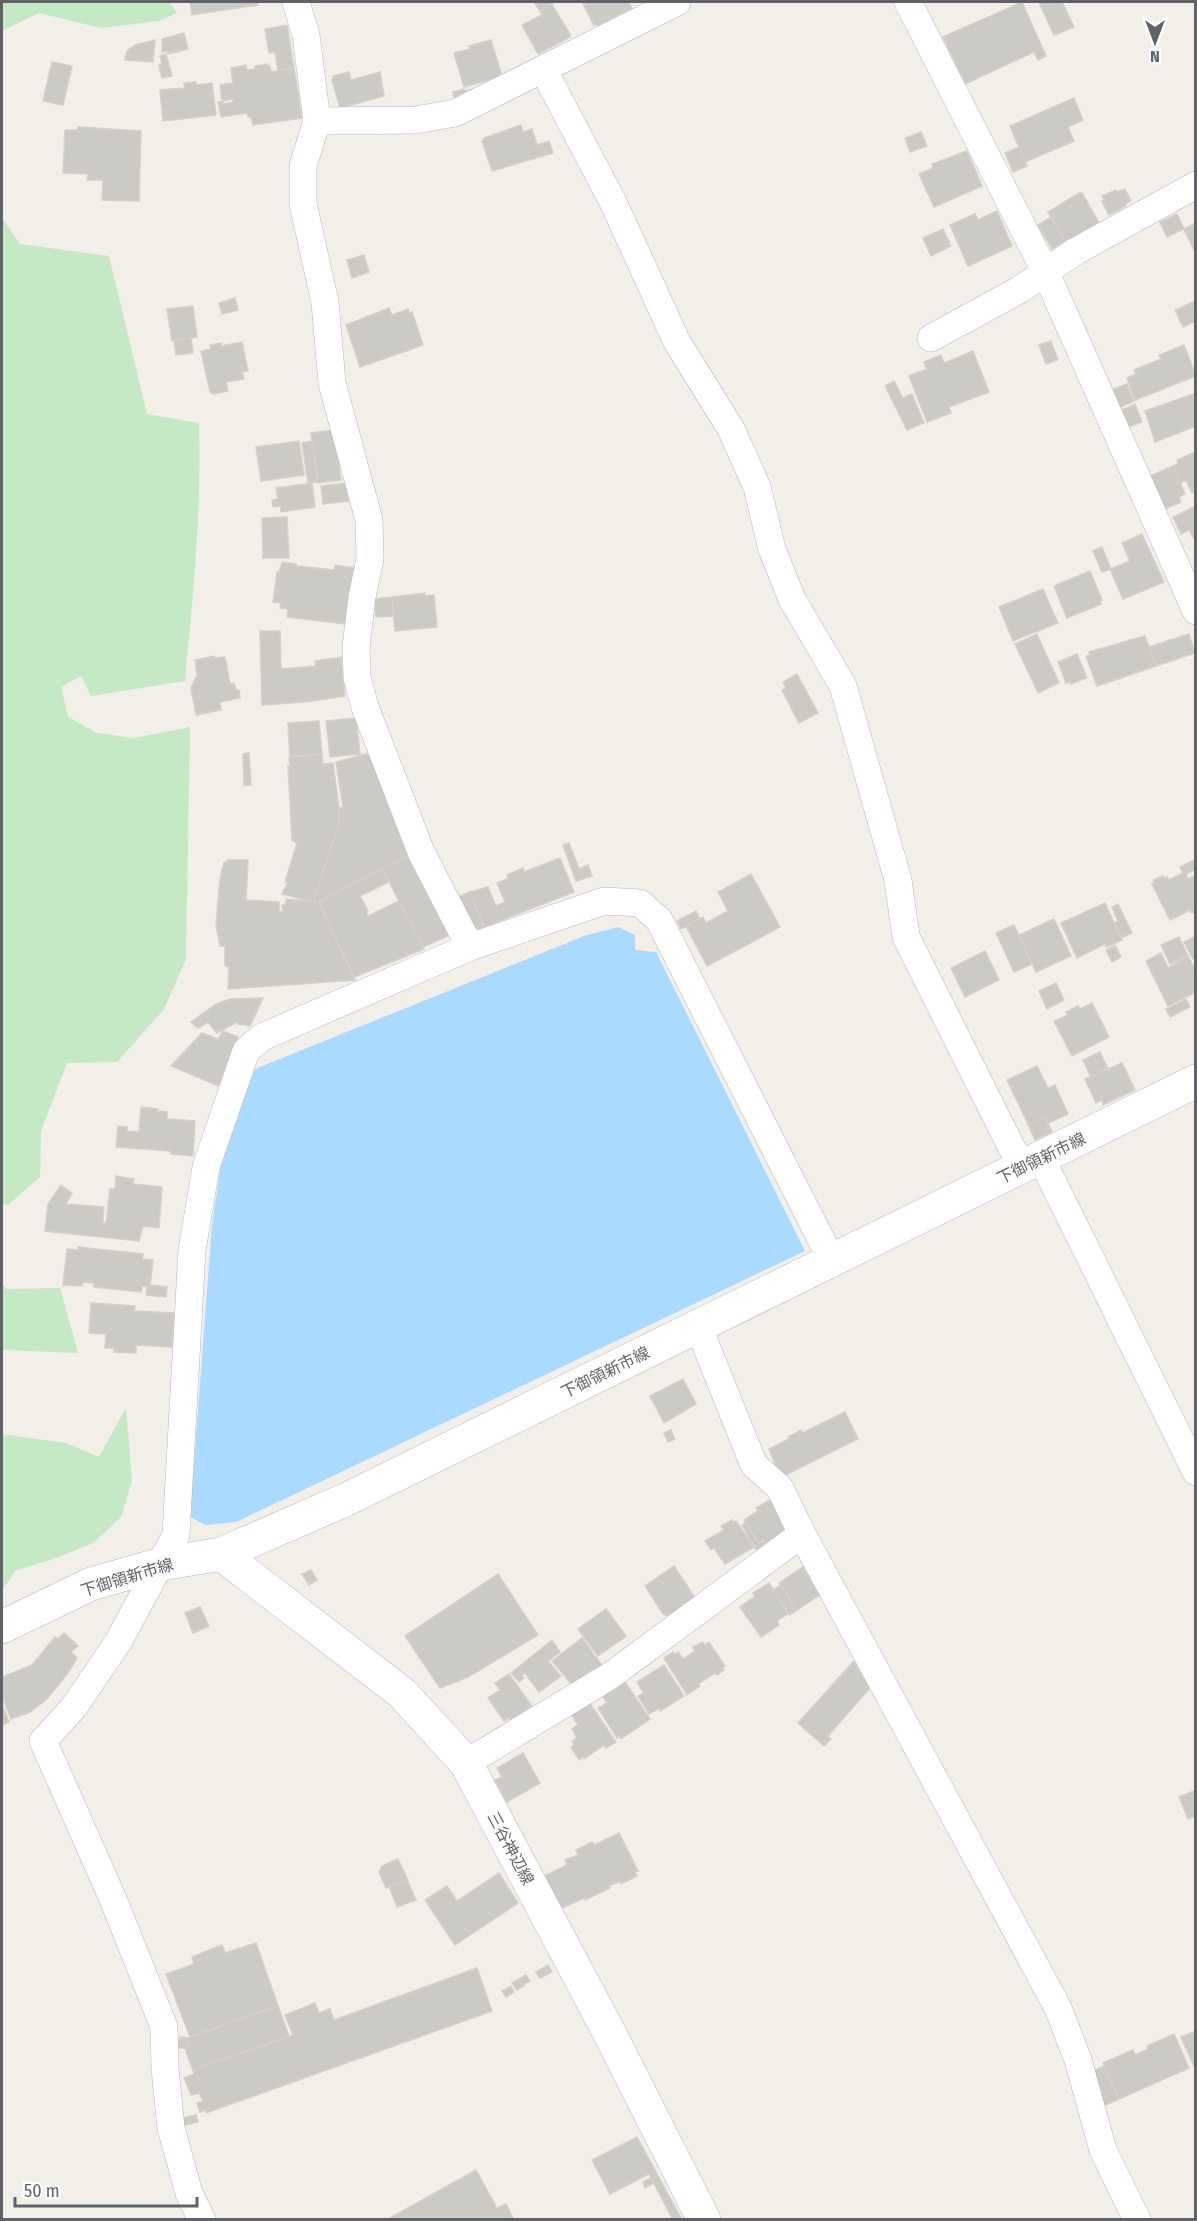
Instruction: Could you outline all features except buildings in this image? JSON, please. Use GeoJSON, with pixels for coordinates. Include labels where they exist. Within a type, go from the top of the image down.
{"type":"FeatureCollection","features":[{"type":"Feature","properties":{"kind":"main road","name":"下御領新市線"},"geometry":{"type":"LineString","coordinates":[[2,1628],[92,1584],[161,1564],[221,1554],[345,1500],[1196,1081]]}},
{"type":"Feature","properties":{"kind":"main road","name":"三谷神辺線"},"geometry":{"type":"LineString","coordinates":[[221,1554],[402,1693],[466,1763],[611,2036],[704,2220]]}},
{"type":"Feature","properties":{"kind":"street"},"geometry":{"type":"LineString","coordinates":[[296,2],[306,35],[317,121],[303,166],[303,204],[325,303],[332,383],[369,520],[370,559],[362,597],[356,647],[357,677],[364,707],[421,852],[470,947]]}},
{"type":"Feature","properties":{"kind":"street"},"geometry":{"type":"LineString","coordinates":[[317,121],[416,120],[455,113],[677,2]]}},
{"type":"Feature","properties":{"kind":"street"},"geometry":{"type":"LineString","coordinates":[[908,2],[1046,273],[1196,611]]}},
{"type":"Feature","properties":{"kind":"street"},"geometry":{"type":"LineString","coordinates":[[543,69],[613,202],[677,342],[731,429],[757,487],[772,549],[792,599],[843,686],[898,880],[906,937],[1032,1163],[1196,1472]]}},
{"type":"Feature","properties":{"kind":"street"},"geometry":{"type":"LineString","coordinates":[[931,338],[1046,273],[1076,251],[1196,185]]}},
{"type":"Feature","properties":{"kind":"street"},"geometry":{"type":"LineString","coordinates":[[202,2220],[189,2193],[171,2128],[165,2069],[164,2027],[113,1899],[43,1741],[74,1707],[118,1642],[176,1535],[192,1250],[206,1167],[246,1052],[262,1037],[470,947],[604,901],[640,903],[659,920],[832,1261]]}},
{"type":"Feature","properties":{"kind":"street"},"geometry":{"type":"LineString","coordinates":[[698,1326],[754,1465],[780,1488],[802,1534],[1058,2008],[1078,2060],[1103,2150],[1137,2220]]}},
{"type":"Feature","properties":{"kind":"street"},"geometry":{"type":"LineString","coordinates":[[466,1763],[610,1676],[802,1534]]}},
{"type":"Feature","properties":{"kind":"green space"},"geometry":{"type":"Polygon","coordinates":[[[2,2],[170,2],[177,13],[159,21],[101,28],[39,13],[2,31],[2,2]]]}},
{"type":"Feature","properties":{"kind":"green space"},"geometry":{"type":"Polygon","coordinates":[[[2,218],[20,244],[109,256],[147,414],[199,423],[200,455],[196,552],[185,681],[91,696],[81,676],[61,687],[68,717],[97,733],[134,738],[190,727],[186,959],[164,1009],[117,1062],[67,1063],[41,1131],[40,1177],[8,1205],[2,1204],[2,218]]]}},
{"type":"Feature","properties":{"kind":"green space"},"geometry":{"type":"Polygon","coordinates":[[[2,1282],[6,1289],[60,1288],[78,1353],[2,1350],[2,1282]]]}},
{"type":"Feature","properties":{"kind":"green space"},"geometry":{"type":"Polygon","coordinates":[[[126,1408],[132,1481],[121,1517],[93,1543],[15,1571],[2,1591],[2,1434],[66,1443],[99,1457],[126,1408]]]}},
{"type":"Feature","properties":{"kind":"water"},"geometry":{"type":"Polygon","coordinates":[[[618,927],[635,935],[635,950],[656,952],[805,1251],[236,1522],[206,1525],[190,1517],[212,1225],[224,1145],[255,1069],[584,936],[618,927]]]}}]}
